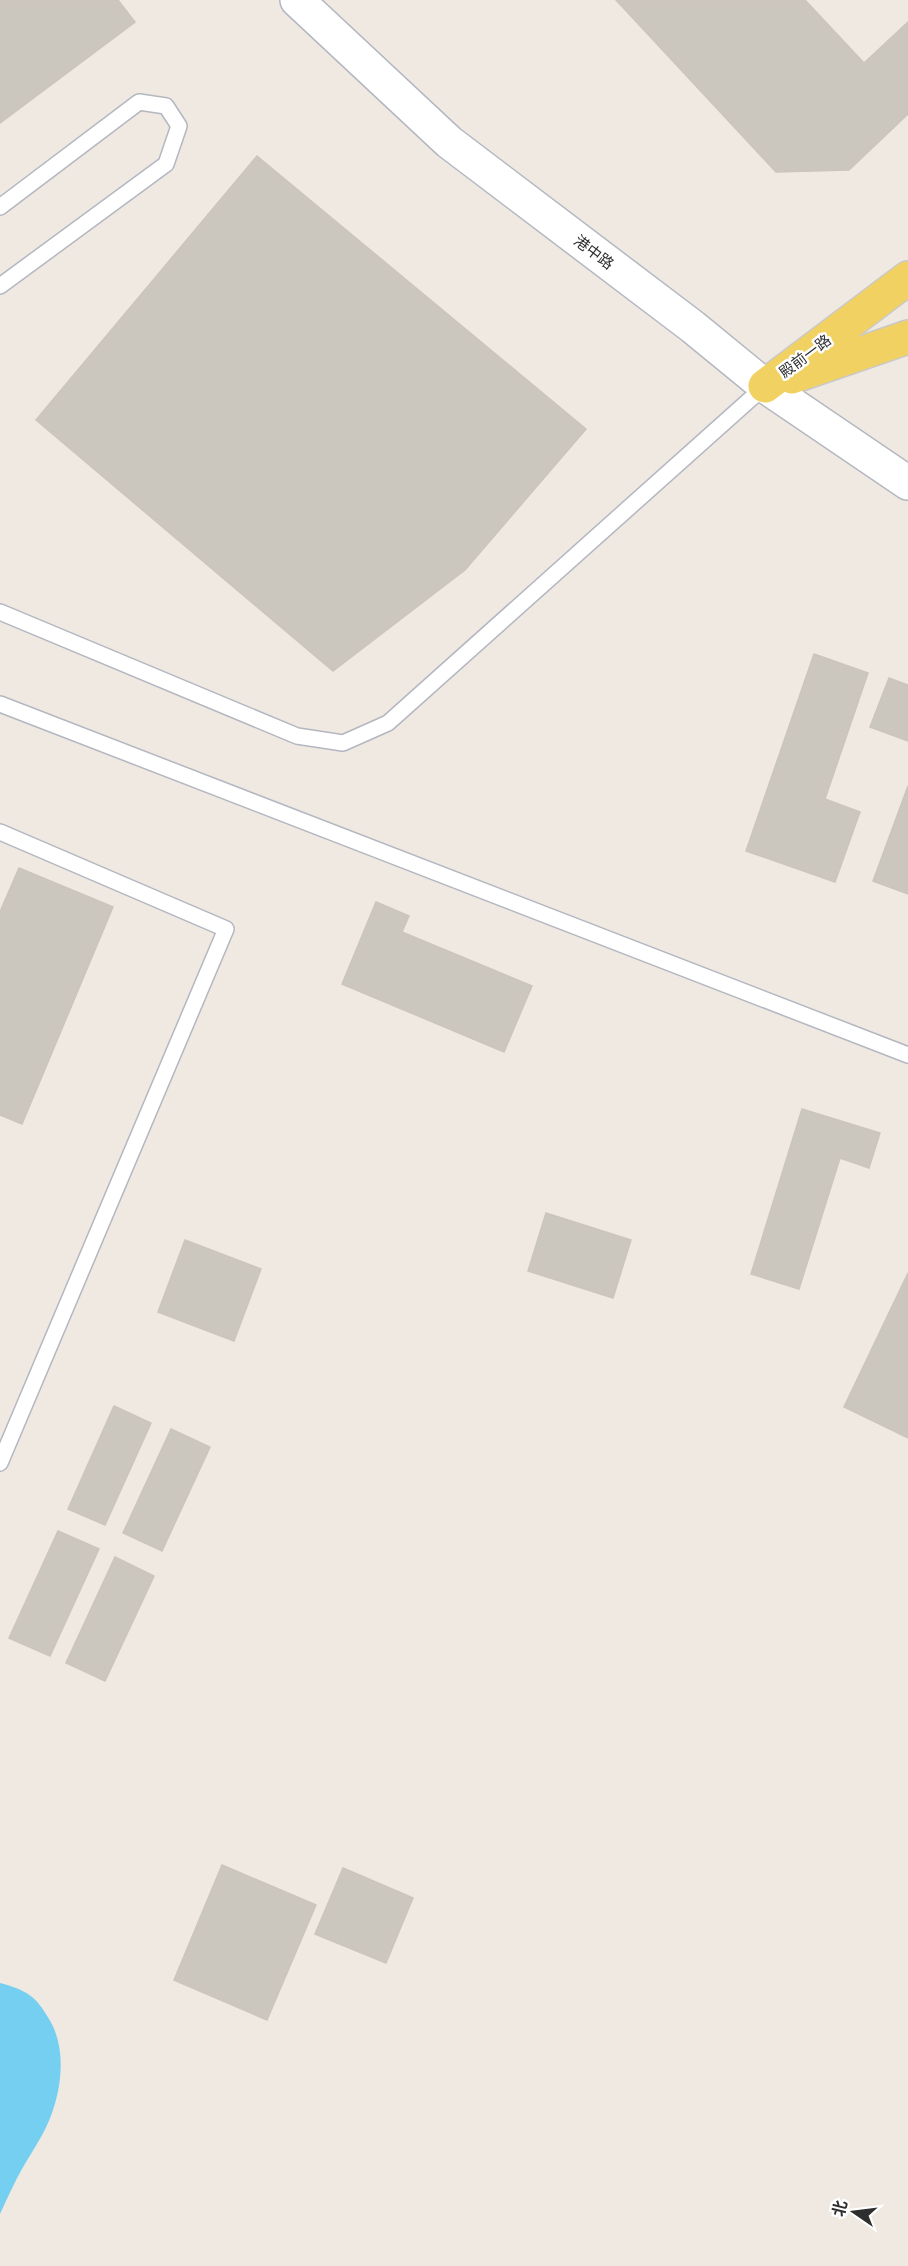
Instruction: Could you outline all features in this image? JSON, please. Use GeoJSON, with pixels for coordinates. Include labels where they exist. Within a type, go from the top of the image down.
{"type":"FeatureCollection","features":[{"type":"Feature","properties":{"kind":"main road","name":"殿前一路"},"geometry":{"type":"LineString","coordinates":[[765,386],[908,278]]}},
{"type":"Feature","properties":{"kind":"main road","name":"殿前一路"},"geometry":{"type":"LineString","coordinates":[[765,386],[908,337]]}},
{"type":"Feature","properties":{"kind":"street","name":"港中路"},"geometry":{"type":"LineString","coordinates":[[297,0],[449,142],[693,327],[765,386],[908,483]]}},
{"type":"Feature","properties":{"kind":"lane"},"geometry":{"type":"LineString","coordinates":[[0,207],[139,102],[166,106],[179,126],[166,164],[0,286]]}},
{"type":"Feature","properties":{"kind":"lane"},"geometry":{"type":"LineString","coordinates":[[0,612],[297,736],[343,743],[388,723],[765,386]]}},
{"type":"Feature","properties":{"kind":"lane"},"geometry":{"type":"LineString","coordinates":[[0,704],[908,1055]]}},
{"type":"Feature","properties":{"kind":"lane"},"geometry":{"type":"LineString","coordinates":[[0,832],[226,929],[0,1463]]}},
{"type":"Feature","properties":{"kind":"water"},"geometry":{"type":"Polygon","coordinates":[[[0,1983],[24,1991],[40,2005],[55,2032],[61,2063],[57,2094],[48,2124],[19,2174],[0,2214],[0,1983]]]}},
{"type":"Feature","properties":{"kind":"building"},"geometry":{"type":"Polygon","coordinates":[[[0,0],[118,0],[135,22],[0,123],[0,0]]]}},
{"type":"Feature","properties":{"kind":"building"},"geometry":{"type":"Polygon","coordinates":[[[616,0],[805,0],[864,63],[908,22],[908,114],[849,170],[776,172],[616,0]]]}},
{"type":"Feature","properties":{"kind":"building"},"geometry":{"type":"Polygon","coordinates":[[[257,156],[586,429],[465,570],[333,671],[36,420],[257,156]]]}},
{"type":"Feature","properties":{"kind":"building"},"geometry":{"type":"Polygon","coordinates":[[[814,654],[868,673],[825,799],[860,812],[835,882],[746,851],[814,654]]]}},
{"type":"Feature","properties":{"kind":"building"},"geometry":{"type":"Polygon","coordinates":[[[889,678],[908,685],[908,741],[870,727],[889,678]]]}},
{"type":"Feature","properties":{"kind":"building"},"geometry":{"type":"Polygon","coordinates":[[[908,786],[908,894],[873,881],[908,786]]]}},
{"type":"Feature","properties":{"kind":"building"},"geometry":{"type":"Polygon","coordinates":[[[19,868],[113,907],[22,1124],[0,1115],[0,912],[19,868]]]}},
{"type":"Feature","properties":{"kind":"building"},"geometry":{"type":"Polygon","coordinates":[[[376,902],[409,916],[402,932],[532,986],[504,1052],[342,984],[376,902]]]}},
{"type":"Feature","properties":{"kind":"building"},"geometry":{"type":"Polygon","coordinates":[[[802,1109],[880,1133],[869,1168],[840,1158],[799,1289],[751,1274],[802,1109]]]}},
{"type":"Feature","properties":{"kind":"building"},"geometry":{"type":"Polygon","coordinates":[[[546,1213],[631,1240],[613,1298],[528,1271],[546,1213]]]}},
{"type":"Feature","properties":{"kind":"building"},"geometry":{"type":"Polygon","coordinates":[[[185,1240],[261,1269],[234,1341],[158,1312],[185,1240]]]}},
{"type":"Feature","properties":{"kind":"building"},"geometry":{"type":"Polygon","coordinates":[[[908,1273],[908,1438],[844,1407],[908,1273]]]}},
{"type":"Feature","properties":{"kind":"building"},"geometry":{"type":"Polygon","coordinates":[[[114,1406],[151,1423],[105,1525],[68,1509],[114,1406]]]}},
{"type":"Feature","properties":{"kind":"building"},"geometry":{"type":"Polygon","coordinates":[[[171,1429],[210,1447],[162,1551],[123,1533],[171,1429]]]}},
{"type":"Feature","properties":{"kind":"building"},"geometry":{"type":"Polygon","coordinates":[[[58,1531],[99,1549],[50,1656],[9,1638],[58,1531]]]}},
{"type":"Feature","properties":{"kind":"building"},"geometry":{"type":"Polygon","coordinates":[[[115,1557],[154,1576],[105,1681],[66,1663],[115,1557]]]}},
{"type":"Feature","properties":{"kind":"building"},"geometry":{"type":"Polygon","coordinates":[[[222,1865],[316,1905],[267,2020],[174,1980],[222,1865]]]}},
{"type":"Feature","properties":{"kind":"building"},"geometry":{"type":"Polygon","coordinates":[[[343,1868],[413,1898],[386,1963],[315,1934],[343,1868]]]}}]}
